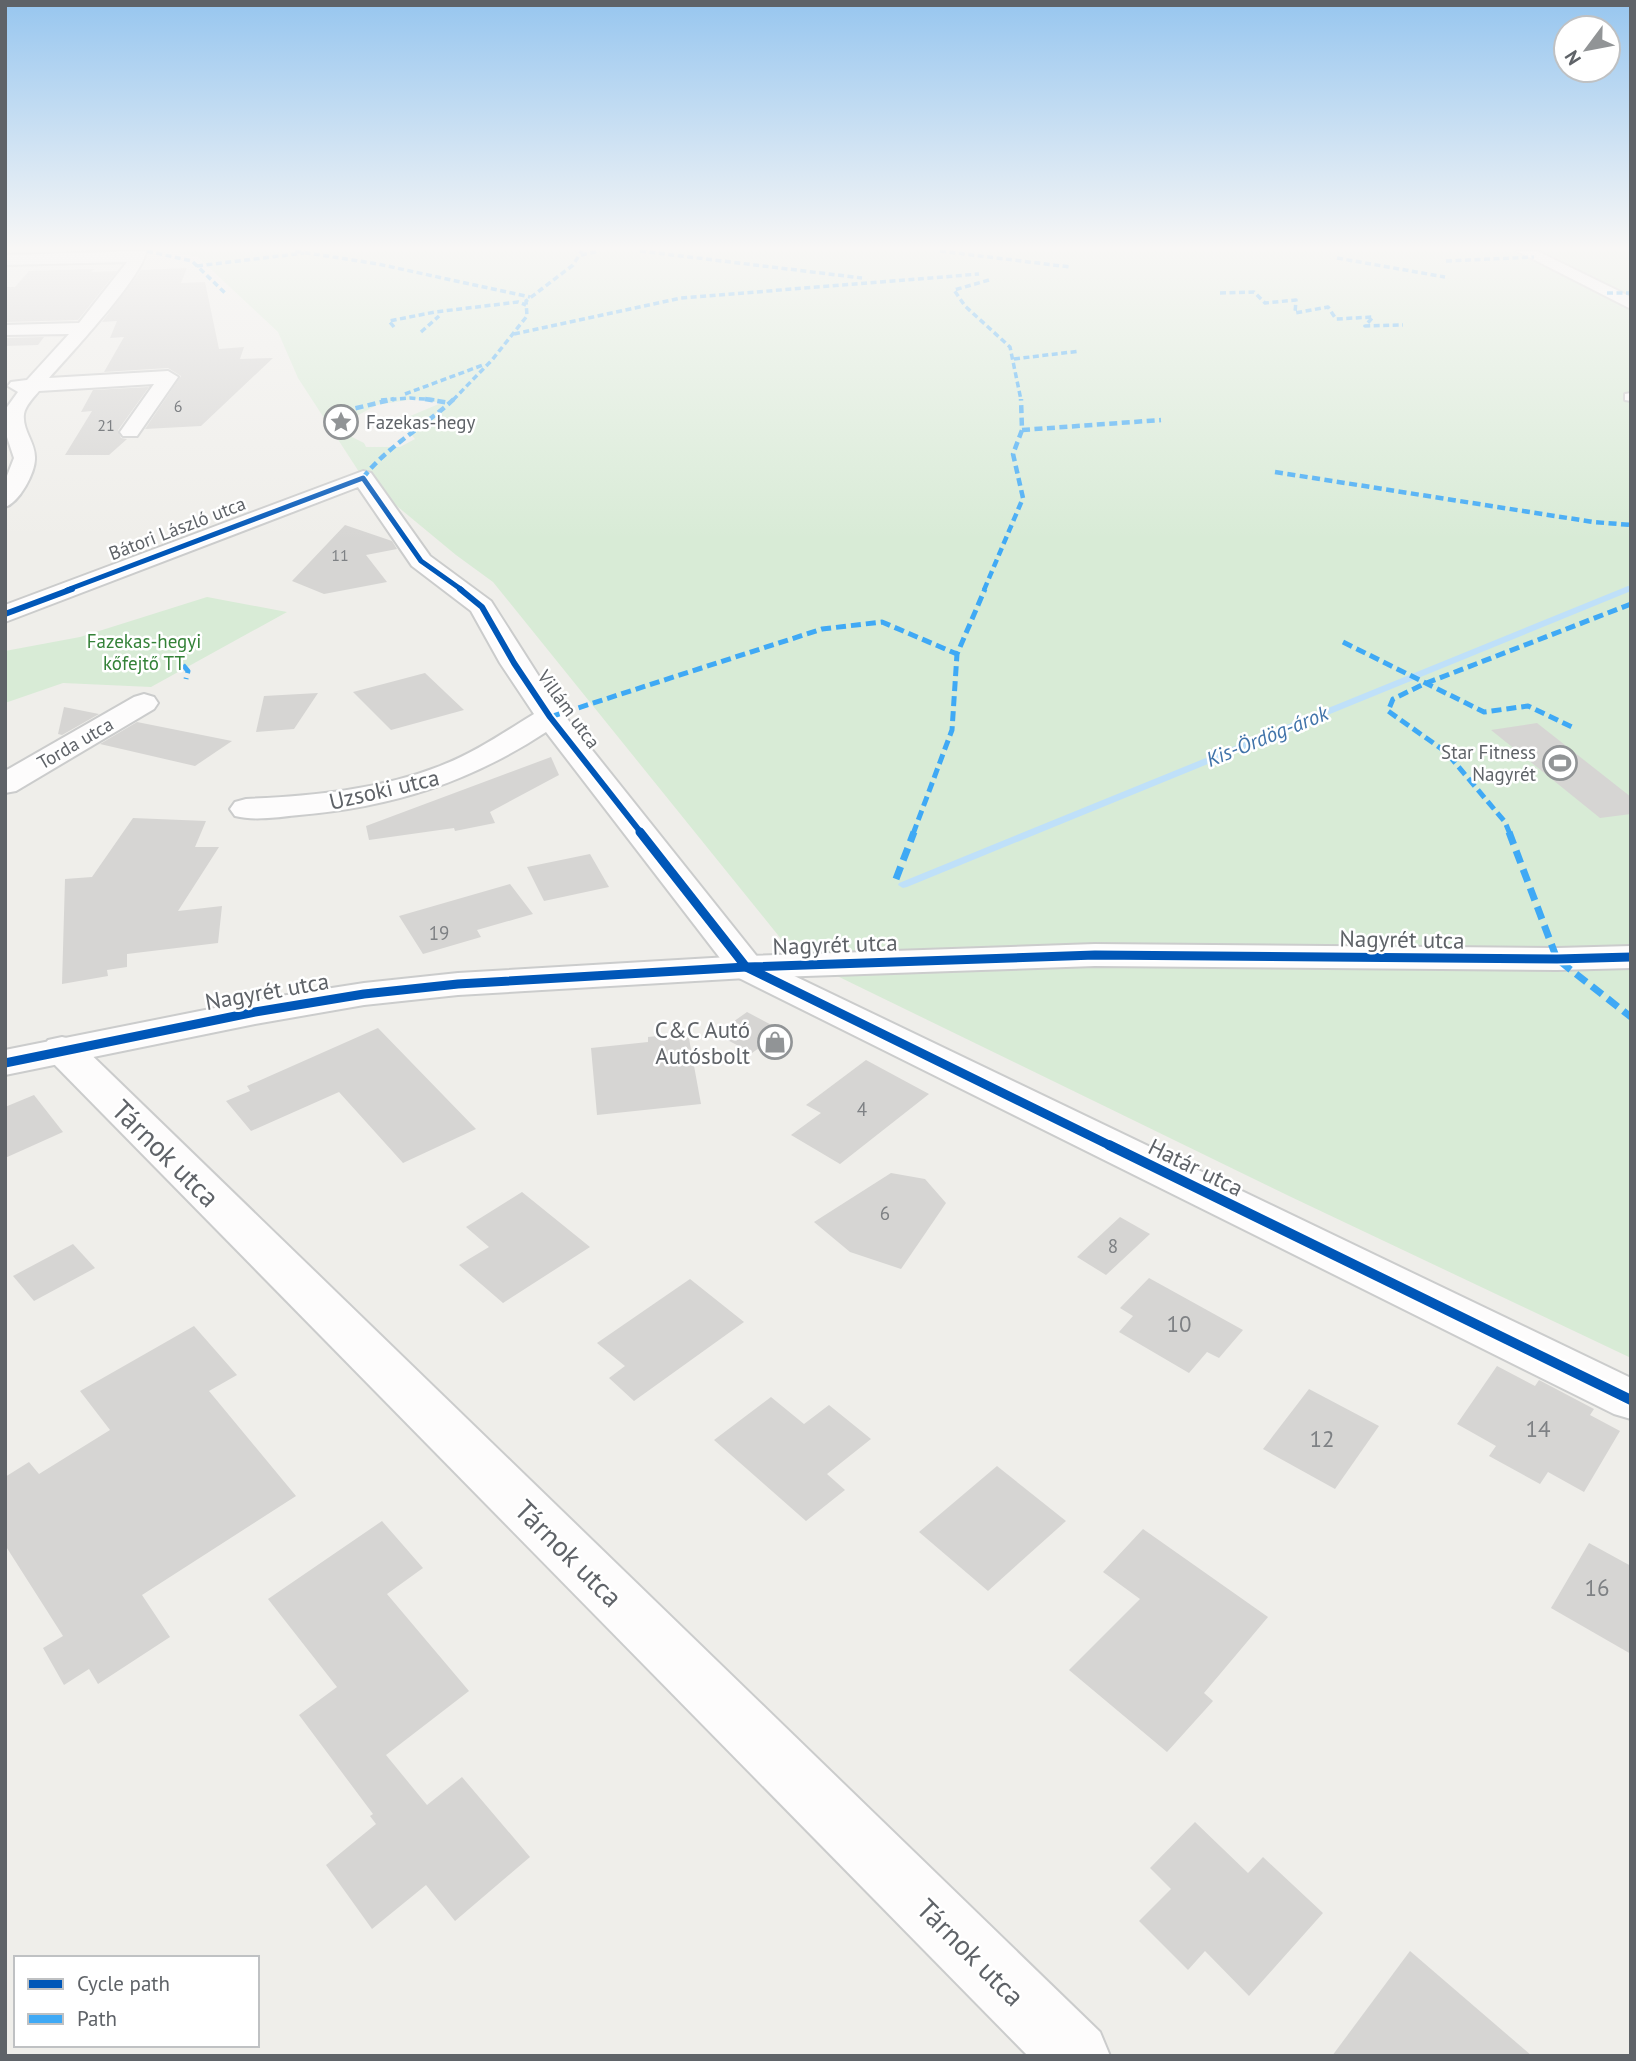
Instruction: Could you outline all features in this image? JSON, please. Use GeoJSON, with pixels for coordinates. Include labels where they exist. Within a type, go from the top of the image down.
{"type":"FeatureCollection","features":[{"type":"Feature","properties":{"kind":"street"},"geometry":{"type":"LineString","coordinates":[[5,500],[16,482],[25,458],[15,429],[14,412],[32,386],[67,347]]}},
{"type":"Feature","properties":{"kind":"street"},"geometry":{"type":"LineString","coordinates":[[5,387],[168,377],[130,432]]}},
{"type":"Feature","properties":{"kind":"street","name":"Bátori László utca"},"geometry":{"type":"LineString","coordinates":[[5,614],[363,478]]}},
{"type":"Feature","properties":{"kind":"street","name":"Villám utca"},"geometry":{"type":"LineString","coordinates":[[363,478],[421,561],[482,607],[514,663],[550,717],[746,967]]}},
{"type":"Feature","properties":{"kind":"street","name":"Torda utca"},"geometry":{"type":"LineString","coordinates":[[5,784],[144,703]]}},
{"type":"Feature","properties":{"kind":"street","name":"Uzsoki utca"},"geometry":{"type":"LineString","coordinates":[[246,809],[336,803],[415,787],[483,759],[550,717]]}},
{"type":"Feature","properties":{"kind":"street","name":"Nagyrét utca"},"geometry":{"type":"LineString","coordinates":[[5,1063],[62,1049],[255,1012],[408,989],[746,967],[1095,955],[1557,960],[1631,957]]}},
{"type":"Feature","properties":{"kind":"street","name":"Határ utca"},"geometry":{"type":"LineString","coordinates":[[746,967],[1631,1400]]}},
{"type":"Feature","properties":{"kind":"street","name":"Tárnok utca"},"geometry":{"type":"LineString","coordinates":[[62,1049],[1076,2056]]}},
{"type":"Feature","properties":{"kind":"green space"},"geometry":{"type":"Polygon","coordinates":[[[285,347],[1631,347],[1631,1358],[1289,1196],[794,955],[493,582],[363,478],[298,378],[285,347]],[[414,399],[377,405],[349,420],[352,424],[344,429],[346,434],[364,443],[366,447],[400,447],[415,439],[408,431],[413,423],[408,417],[441,403],[414,399]]]}},
{"type":"Feature","properties":{"kind":"green space","name":"Fazekas-hegyi kőfejtő TT"},"geometry":{"type":"Polygon","coordinates":[[[207,597],[287,612],[151,687],[63,683],[5,703],[5,651],[80,637],[207,597]]]}},
{"type":"Feature","properties":{"kind":"building"},"geometry":{"type":"Polygon","coordinates":[[[118,347],[244,347],[240,359],[273,358],[201,426],[145,429],[181,376],[168,368],[104,372],[118,347]]]}},
{"type":"Feature","properties":{"kind":"building"},"geometry":{"type":"Polygon","coordinates":[[[149,387],[118,430],[121,438],[127,439],[109,455],[65,455],[92,411],[81,412],[93,390],[149,387]]]}},
{"type":"Feature","properties":{"kind":"building"},"geometry":{"type":"Polygon","coordinates":[[[345,525],[392,541],[397,549],[366,555],[387,582],[324,594],[292,581],[345,525]]]}},
{"type":"Feature","properties":{"kind":"building"},"geometry":{"type":"Polygon","coordinates":[[[425,673],[464,710],[391,730],[353,692],[425,673]]]}},
{"type":"Feature","properties":{"kind":"building"},"geometry":{"type":"Polygon","coordinates":[[[318,693],[294,729],[256,732],[264,696],[318,693]]]}},
{"type":"Feature","properties":{"kind":"building"},"geometry":{"type":"Polygon","coordinates":[[[64,707],[99,714],[62,735],[58,734],[64,707]]]}},
{"type":"Feature","properties":{"kind":"building"},"geometry":{"type":"Polygon","coordinates":[[[137,722],[232,741],[195,766],[100,744],[137,722]]]}},
{"type":"Feature","properties":{"kind":"building","name":"Star Fitness Nagyrét"},"geometry":{"type":"Polygon","coordinates":[[[1537,723],[1631,797],[1631,814],[1600,818],[1491,730],[1537,723]]]}},
{"type":"Feature","properties":{"kind":"building"},"geometry":{"type":"Polygon","coordinates":[[[551,757],[559,775],[490,812],[495,823],[455,831],[454,828],[369,840],[366,826],[551,757]]]}},
{"type":"Feature","properties":{"kind":"building"},"geometry":{"type":"Polygon","coordinates":[[[133,818],[206,821],[195,847],[219,847],[178,911],[222,906],[218,943],[127,954],[127,967],[107,970],[108,976],[62,984],[65,879],[92,877],[133,818]]]}},
{"type":"Feature","properties":{"kind":"building"},"geometry":{"type":"Polygon","coordinates":[[[590,854],[609,887],[544,901],[527,867],[590,854]]]}},
{"type":"Feature","properties":{"kind":"building"},"geometry":{"type":"Polygon","coordinates":[[[510,884],[533,914],[477,930],[481,937],[423,954],[399,916],[510,884]]]}},
{"type":"Feature","properties":{"kind":"building"},"geometry":{"type":"Polygon","coordinates":[[[747,1012],[783,1031],[752,1053],[716,1034],[747,1012]]]}},
{"type":"Feature","properties":{"kind":"building"},"geometry":{"type":"Polygon","coordinates":[[[378,1028],[476,1129],[403,1163],[339,1092],[251,1131],[226,1101],[250,1091],[247,1086],[378,1028]]]}},
{"type":"Feature","properties":{"kind":"building"},"geometry":{"type":"Polygon","coordinates":[[[688,1033],[701,1104],[597,1115],[591,1048],[648,1042],[648,1037],[688,1033]]]}},
{"type":"Feature","properties":{"kind":"building"},"geometry":{"type":"Polygon","coordinates":[[[866,1060],[929,1094],[840,1164],[791,1135],[821,1113],[806,1105],[866,1060]]]}},
{"type":"Feature","properties":{"kind":"building"},"geometry":{"type":"Polygon","coordinates":[[[34,1095],[63,1132],[5,1158],[5,1107],[34,1095]]]}},
{"type":"Feature","properties":{"kind":"building"},"geometry":{"type":"Polygon","coordinates":[[[891,1173],[925,1179],[946,1203],[901,1269],[850,1252],[814,1222],[891,1173]]]}},
{"type":"Feature","properties":{"kind":"building"},"geometry":{"type":"Polygon","coordinates":[[[522,1192],[590,1247],[503,1303],[459,1265],[489,1247],[466,1227],[522,1192]]]}},
{"type":"Feature","properties":{"kind":"building"},"geometry":{"type":"Polygon","coordinates":[[[1120,1217],[1150,1234],[1106,1275],[1077,1257],[1120,1217]]]}},
{"type":"Feature","properties":{"kind":"building"},"geometry":{"type":"Polygon","coordinates":[[[73,1244],[95,1268],[34,1301],[13,1276],[73,1244]]]}},
{"type":"Feature","properties":{"kind":"building"},"geometry":{"type":"Polygon","coordinates":[[[1149,1278],[1243,1330],[1219,1358],[1207,1352],[1189,1373],[1119,1332],[1133,1316],[1120,1308],[1149,1278]]]}},
{"type":"Feature","properties":{"kind":"building"},"geometry":{"type":"Polygon","coordinates":[[[690,1279],[744,1322],[634,1401],[609,1378],[625,1366],[597,1343],[690,1279]]]}},
{"type":"Feature","properties":{"kind":"building"},"geometry":{"type":"Polygon","coordinates":[[[194,1326],[237,1375],[209,1391],[296,1496],[142,1595],[170,1637],[98,1684],[89,1669],[64,1685],[43,1648],[63,1636],[5,1545],[5,1477],[29,1462],[39,1474],[110,1430],[80,1391],[194,1326]]]}},
{"type":"Feature","properties":{"kind":"building"},"geometry":{"type":"Polygon","coordinates":[[[1497,1366],[1535,1386],[1539,1380],[1594,1409],[1590,1415],[1620,1431],[1584,1492],[1548,1472],[1540,1484],[1489,1456],[1496,1446],[1457,1424],[1497,1366]]]}},
{"type":"Feature","properties":{"kind":"building"},"geometry":{"type":"Polygon","coordinates":[[[1309,1389],[1379,1426],[1335,1489],[1263,1449],[1309,1389]]]}},
{"type":"Feature","properties":{"kind":"building"},"geometry":{"type":"Polygon","coordinates":[[[771,1397],[804,1424],[829,1405],[871,1439],[827,1474],[845,1490],[806,1521],[714,1440],[771,1397]]]}},
{"type":"Feature","properties":{"kind":"building"},"geometry":{"type":"Polygon","coordinates":[[[997,1466],[1066,1521],[988,1591],[919,1532],[997,1466]]]}},
{"type":"Feature","properties":{"kind":"building"},"geometry":{"type":"Polygon","coordinates":[[[382,1521],[423,1568],[387,1594],[469,1691],[386,1755],[427,1805],[462,1777],[530,1857],[455,1921],[426,1885],[372,1929],[326,1865],[376,1824],[370,1816],[373,1814],[299,1715],[337,1687],[268,1599],[382,1521]]]}},
{"type":"Feature","properties":{"kind":"building"},"geometry":{"type":"Polygon","coordinates":[[[1143,1529],[1268,1617],[1204,1693],[1213,1701],[1167,1752],[1069,1670],[1140,1599],[1103,1572],[1143,1529]]]}},
{"type":"Feature","properties":{"kind":"building"},"geometry":{"type":"Polygon","coordinates":[[[1589,1543],[1631,1566],[1631,1654],[1551,1608],[1589,1543]]]}},
{"type":"Feature","properties":{"kind":"building"},"geometry":{"type":"Polygon","coordinates":[[[1195,1822],[1248,1873],[1263,1857],[1323,1913],[1249,1996],[1205,1951],[1188,1970],[1139,1921],[1171,1889],[1150,1868],[1195,1822]]]}},
{"type":"Feature","properties":{"kind":"building"},"geometry":{"type":"Polygon","coordinates":[[[1410,1951],[1532,2056],[1332,2056],[1410,1951]]]}},
{"type":"Feature","properties":{"kind":"waterway","name":"Kis-Ördög-árok"},"geometry":{"type":"LineString","coordinates":[[903,885],[1631,588]]}},
{"type":"Feature","properties":{"kind":"marked path"},"geometry":{"type":"LineString","coordinates":[[363,478],[391,450],[452,401],[502,347]]}},
{"type":"Feature","properties":{"kind":"marked path"},"geometry":{"type":"LineString","coordinates":[[896,879],[952,730],[957,654],[1023,498],[1013,454],[1022,430],[1022,404],[1010,347]]}},
{"type":"Feature","properties":{"kind":"marked path"},"geometry":{"type":"LineString","coordinates":[[1014,359],[1080,351]]}},
{"type":"Feature","properties":{"kind":"marked path"},"geometry":{"type":"LineString","coordinates":[[405,394],[483,365]]}},
{"type":"Feature","properties":{"kind":"marked path"},"geometry":{"type":"LineString","coordinates":[[340,421],[338,416],[344,411],[383,400],[423,398],[450,403]]}},
{"type":"Feature","properties":{"kind":"marked path"},"geometry":{"type":"LineString","coordinates":[[1022,430],[1161,420]]}},
{"type":"Feature","properties":{"kind":"marked path"},"geometry":{"type":"LineString","coordinates":[[1275,472],[1593,522],[1631,525]]}},
{"type":"Feature","properties":{"kind":"marked path"},"geometry":{"type":"LineString","coordinates":[[1631,604],[1424,684],[1393,699],[1388,711],[1446,752],[1505,822],[1557,959],[1631,1017]]}},
{"type":"Feature","properties":{"kind":"marked path"},"geometry":{"type":"LineString","coordinates":[[550,717],[822,629],[882,622],[957,654]]}},
{"type":"Feature","properties":{"kind":"marked path"},"geometry":{"type":"LineString","coordinates":[[1343,642],[1484,712],[1528,706],[1572,727]]}},
{"type":"Feature","properties":{"kind":"marked path"},"geometry":{"type":"LineString","coordinates":[[183,665],[188,671],[186,679]]}},
{"type":"Feature","properties":{"kind":"cycle path"},"geometry":{"type":"LineString","coordinates":[[5,614],[363,478],[421,561],[482,607],[514,663],[550,717],[746,967],[1631,1400]]}},
{"type":"Feature","properties":{"kind":"cycle path"},"geometry":{"type":"LineString","coordinates":[[5,1063],[255,1012],[364,994],[458,984],[746,967],[1095,955],[1557,959],[1631,957]]}},
{"type":"Feature","properties":{"kind":"place","name":"Fazekas-hegy"},"geometry":{"type":"Point","coordinates":[341,422]}},
{"type":"Feature","properties":{"kind":"place","name":"Star Fitness Nagyrét"},"geometry":{"type":"Point","coordinates":[1560,763]}},
{"type":"Feature","properties":{"kind":"place","name":"C&C Autó Autósbolt"},"geometry":{"type":"Point","coordinates":[775,1042]}}]}
